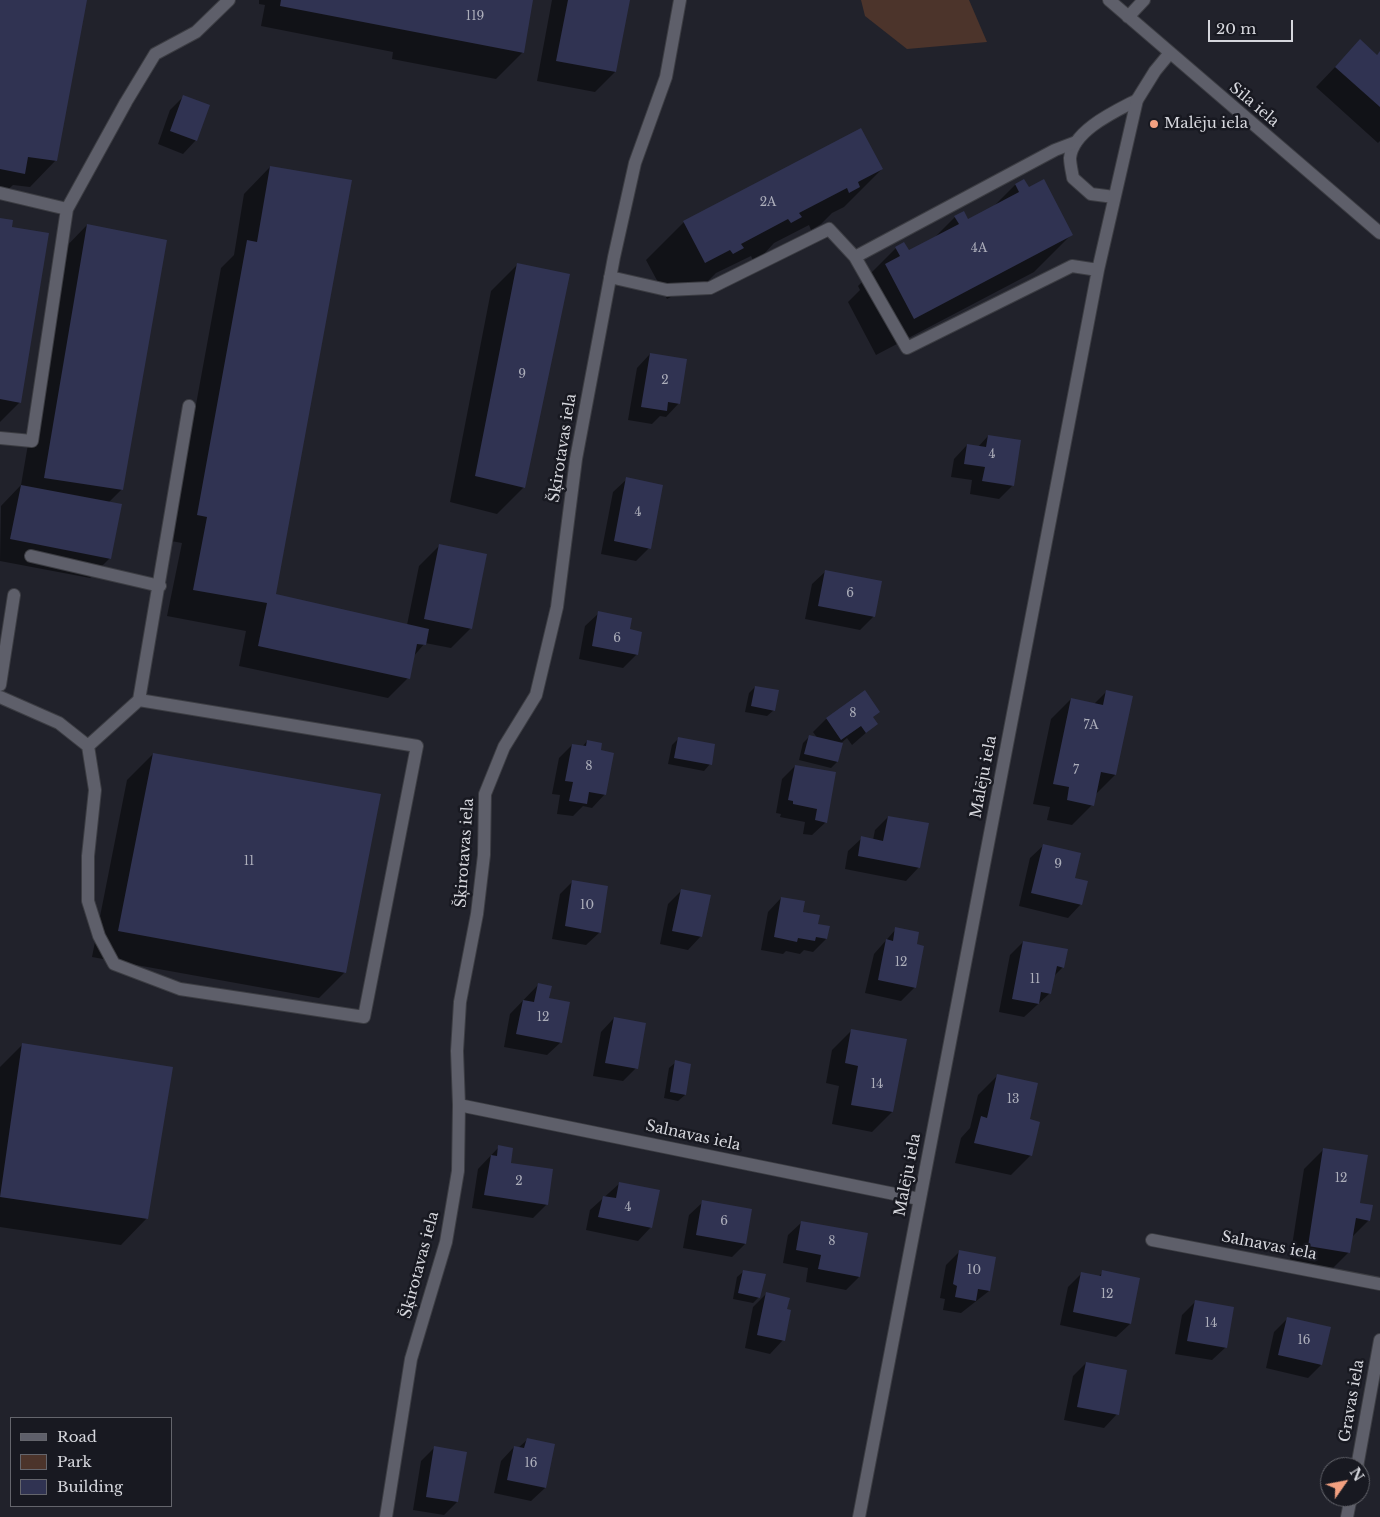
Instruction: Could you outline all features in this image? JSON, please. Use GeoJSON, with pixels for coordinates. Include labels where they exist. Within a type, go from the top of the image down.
{"type":"FeatureCollection","features":[{"type":"Feature","properties":{"kind":"street"},"geometry":{"type":"LineString","coordinates":[[0,438],[32,441],[67,209],[126,102],[155,54],[196,32],[230,0]]}},
{"type":"Feature","properties":{"kind":"street","name":"Šķirotavas iela"},"geometry":{"type":"LineString","coordinates":[[386,1517],[411,1359],[446,1242],[458,1171],[459,1105],[457,1051],[460,1002],[478,914],[484,855],[485,794],[504,747],[536,695],[558,607],[576,459],[610,277],[635,163],[666,77],[680,0]]}},
{"type":"Feature","properties":{"kind":"street","name":"Sila iela"},"geometry":{"type":"LineString","coordinates":[[1109,0],[1380,234]]}},
{"type":"Feature","properties":{"kind":"street"},"geometry":{"type":"LineString","coordinates":[[1128,17],[1144,0]]}},
{"type":"Feature","properties":{"kind":"street","name":"Malēju iela"},"geometry":{"type":"LineString","coordinates":[[859,1517],[1098,270],[1138,100],[1155,71],[1170,54]]}},
{"type":"Feature","properties":{"kind":"street"},"geometry":{"type":"LineString","coordinates":[[855,257],[1055,150],[1076,142],[1111,114],[1138,100]]}},
{"type":"Feature","properties":{"kind":"street"},"geometry":{"type":"LineString","coordinates":[[1076,142],[1070,158],[1073,178],[1091,194],[1114,197]]}},
{"type":"Feature","properties":{"kind":"street"},"geometry":{"type":"LineString","coordinates":[[0,193],[67,209]]}},
{"type":"Feature","properties":{"kind":"street"},"geometry":{"type":"LineString","coordinates":[[610,277],[667,290],[710,288],[829,229],[855,257],[907,348],[1072,266],[1098,270]]}},
{"type":"Feature","properties":{"kind":"street"},"geometry":{"type":"LineString","coordinates":[[88,746],[140,700],[189,406]]}},
{"type":"Feature","properties":{"kind":"street"},"geometry":{"type":"LineString","coordinates":[[31,556],[160,586]]}},
{"type":"Feature","properties":{"kind":"street"},"geometry":{"type":"LineString","coordinates":[[0,685],[14,595]]}},
{"type":"Feature","properties":{"kind":"street"},"geometry":{"type":"LineString","coordinates":[[0,696],[59,723],[88,746],[95,790],[88,856],[88,901],[99,936],[114,964],[180,990],[364,1016],[416,746],[140,700]]}},
{"type":"Feature","properties":{"kind":"street","name":"Salnavas iela"},"geometry":{"type":"LineString","coordinates":[[459,1105],[920,1199]]}},
{"type":"Feature","properties":{"kind":"street","name":"Salnavas iela"},"geometry":{"type":"LineString","coordinates":[[1152,1240],[1380,1284]]}},
{"type":"Feature","properties":{"kind":"street","name":"Gravas iela"},"geometry":{"type":"LineString","coordinates":[[1358,1457],[1380,1340]]}},
{"type":"Feature","properties":{"kind":"green space"},"geometry":{"type":"Polygon","coordinates":[[[861,0],[969,0],[987,42],[907,49],[865,16],[861,0]]]}},
{"type":"Feature","properties":{"kind":"building"},"geometry":{"type":"Polygon","coordinates":[[[0,0],[87,0],[57,161],[28,157],[25,174],[0,169],[0,0]]]}},
{"type":"Feature","properties":{"kind":"building"},"geometry":{"type":"Polygon","coordinates":[[[281,0],[533,0],[524,53],[280,6],[281,0]]]}},
{"type":"Feature","properties":{"kind":"building"},"geometry":{"type":"Polygon","coordinates":[[[568,0],[630,0],[616,72],[556,61],[568,0]]]}},
{"type":"Feature","properties":{"kind":"building"},"geometry":{"type":"Polygon","coordinates":[[[1360,39],[1377,55],[1380,51],[1380,107],[1335,67],[1360,39]]]}},
{"type":"Feature","properties":{"kind":"building"},"geometry":{"type":"Polygon","coordinates":[[[183,95],[210,105],[197,141],[170,131],[183,95]]]}},
{"type":"Feature","properties":{"kind":"building"},"geometry":{"type":"Polygon","coordinates":[[[861,128],[883,169],[858,182],[860,187],[849,193],[847,188],[799,213],[802,217],[791,223],[788,219],[741,244],[744,248],[733,254],[730,250],[705,263],[683,221],[861,128]]]}},
{"type":"Feature","properties":{"kind":"building"},"geometry":{"type":"Polygon","coordinates":[[[270,166],[352,180],[276,594],[429,629],[426,645],[417,644],[410,679],[258,646],[267,603],[193,590],[207,517],[197,515],[247,240],[257,242],[270,166]]]}},
{"type":"Feature","properties":{"kind":"building"},"geometry":{"type":"Polygon","coordinates":[[[1024,179],[1029,187],[1044,179],[1073,235],[914,319],[885,264],[900,256],[895,247],[904,242],[909,250],[959,224],[954,216],[964,211],[968,219],[1019,192],[1015,184],[1024,179]]]}},
{"type":"Feature","properties":{"kind":"building"},"geometry":{"type":"Polygon","coordinates":[[[0,218],[13,220],[12,227],[49,233],[21,403],[0,399],[0,218]]]}},
{"type":"Feature","properties":{"kind":"building"},"geometry":{"type":"Polygon","coordinates":[[[87,224],[167,240],[123,490],[44,478],[87,224]]]}},
{"type":"Feature","properties":{"kind":"building"},"geometry":{"type":"Polygon","coordinates":[[[517,263],[570,274],[525,488],[475,476],[517,263]]]}},
{"type":"Feature","properties":{"kind":"building"},"geometry":{"type":"Polygon","coordinates":[[[650,353],[687,359],[680,404],[668,402],[667,411],[641,407],[650,353]]]}},
{"type":"Feature","properties":{"kind":"building"},"geometry":{"type":"Polygon","coordinates":[[[988,435],[1021,440],[1014,486],[982,481],[985,467],[964,464],[967,444],[986,447],[988,435]]]}},
{"type":"Feature","properties":{"kind":"building"},"geometry":{"type":"Polygon","coordinates":[[[626,477],[663,485],[651,549],[614,541],[626,477]]]}},
{"type":"Feature","properties":{"kind":"building"},"geometry":{"type":"Polygon","coordinates":[[[21,485],[122,504],[111,559],[10,539],[21,485]]]}},
{"type":"Feature","properties":{"kind":"building"},"geometry":{"type":"Polygon","coordinates":[[[439,544],[487,554],[472,629],[424,619],[439,544]]]}},
{"type":"Feature","properties":{"kind":"building"},"geometry":{"type":"Polygon","coordinates":[[[825,570],[882,581],[875,617],[818,606],[825,570]]]}},
{"type":"Feature","properties":{"kind":"building"},"geometry":{"type":"Polygon","coordinates":[[[598,611],[632,618],[630,629],[642,632],[638,655],[592,646],[598,611]]]}},
{"type":"Feature","properties":{"kind":"building"},"geometry":{"type":"Polygon","coordinates":[[[755,686],[779,690],[775,711],[751,706],[755,686]]]}},
{"type":"Feature","properties":{"kind":"building"},"geometry":{"type":"Polygon","coordinates":[[[865,690],[880,712],[873,717],[878,724],[866,733],[861,726],[841,740],[826,718],[865,690]]]}},
{"type":"Feature","properties":{"kind":"building"},"geometry":{"type":"Polygon","coordinates":[[[1106,690],[1133,696],[1116,775],[1101,772],[1094,806],[1067,800],[1069,787],[1053,784],[1071,698],[1103,705],[1106,690]]]}},
{"type":"Feature","properties":{"kind":"building"},"geometry":{"type":"Polygon","coordinates":[[[809,735],[843,743],[838,762],[804,754],[809,735]]]}},
{"type":"Feature","properties":{"kind":"building"},"geometry":{"type":"Polygon","coordinates":[[[678,737],[715,744],[712,765],[674,758],[678,737]]]}},
{"type":"Feature","properties":{"kind":"building"},"geometry":{"type":"Polygon","coordinates":[[[587,740],[602,743],[601,750],[614,753],[606,795],[589,792],[587,804],[569,801],[573,782],[565,781],[572,744],[586,746],[587,740]]]}},
{"type":"Feature","properties":{"kind":"building"},"geometry":{"type":"Polygon","coordinates":[[[153,753],[381,794],[346,973],[118,931],[153,753]]]}},
{"type":"Feature","properties":{"kind":"building"},"geometry":{"type":"Polygon","coordinates":[[[795,765],[836,772],[827,823],[815,820],[817,809],[793,804],[793,801],[788,800],[795,765]]]}},
{"type":"Feature","properties":{"kind":"building"},"geometry":{"type":"Polygon","coordinates":[[[888,816],[929,823],[920,868],[858,856],[861,836],[883,841],[888,816]]]}},
{"type":"Feature","properties":{"kind":"building"},"geometry":{"type":"Polygon","coordinates":[[[1043,844],[1081,853],[1075,878],[1088,881],[1082,905],[1031,893],[1043,844]]]}},
{"type":"Feature","properties":{"kind":"building"},"geometry":{"type":"Polygon","coordinates":[[[572,880],[608,886],[601,933],[565,926],[572,880]]]}},
{"type":"Feature","properties":{"kind":"building"},"geometry":{"type":"Polygon","coordinates":[[[681,889],[711,895],[702,937],[672,931],[681,889]]]}},
{"type":"Feature","properties":{"kind":"building"},"geometry":{"type":"Polygon","coordinates":[[[781,897],[805,901],[803,912],[820,915],[818,924],[830,926],[827,939],[816,937],[815,941],[798,938],[797,942],[774,937],[781,897]]]}},
{"type":"Feature","properties":{"kind":"building"},"geometry":{"type":"Polygon","coordinates":[[[895,927],[919,932],[917,944],[924,946],[916,988],[878,980],[886,939],[893,941],[895,927]]]}},
{"type":"Feature","properties":{"kind":"building"},"geometry":{"type":"Polygon","coordinates":[[[1023,941],[1068,949],[1064,968],[1057,966],[1051,994],[1041,992],[1039,1004],[1012,999],[1023,941]]]}},
{"type":"Feature","properties":{"kind":"building"},"geometry":{"type":"Polygon","coordinates":[[[538,983],[552,986],[549,998],[570,1002],[562,1043],[516,1034],[523,1000],[534,1002],[538,983]]]}},
{"type":"Feature","properties":{"kind":"building"},"geometry":{"type":"Polygon","coordinates":[[[614,1017],[646,1023],[638,1069],[605,1063],[614,1017]]]}},
{"type":"Feature","properties":{"kind":"building"},"geometry":{"type":"Polygon","coordinates":[[[851,1029],[907,1039],[893,1112],[851,1105],[858,1066],[845,1063],[851,1029]]]}},
{"type":"Feature","properties":{"kind":"building"},"geometry":{"type":"Polygon","coordinates":[[[22,1043],[173,1067],[148,1219],[0,1197],[22,1043]]]}},
{"type":"Feature","properties":{"kind":"building"},"geometry":{"type":"Polygon","coordinates":[[[675,1060],[691,1064],[686,1095],[670,1092],[675,1060]]]}},
{"type":"Feature","properties":{"kind":"building"},"geometry":{"type":"Polygon","coordinates":[[[997,1074],[1038,1083],[1030,1119],[1040,1122],[1032,1156],[974,1143],[981,1116],[987,1118],[997,1074]]]}},
{"type":"Feature","properties":{"kind":"building"},"geometry":{"type":"Polygon","coordinates":[[[498,1145],[513,1148],[511,1163],[553,1169],[548,1205],[484,1195],[491,1155],[497,1156],[498,1145]]]}},
{"type":"Feature","properties":{"kind":"building"},"geometry":{"type":"Polygon","coordinates":[[[1323,1148],[1368,1155],[1360,1203],[1373,1205],[1370,1221],[1356,1218],[1350,1253],[1308,1246],[1323,1148]]]}},
{"type":"Feature","properties":{"kind":"building"},"geometry":{"type":"Polygon","coordinates":[[[619,1182],[660,1190],[652,1228],[598,1217],[603,1196],[616,1198],[619,1182]]]}},
{"type":"Feature","properties":{"kind":"building"},"geometry":{"type":"Polygon","coordinates":[[[702,1200],[752,1209],[746,1244],[696,1235],[702,1200]]]}},
{"type":"Feature","properties":{"kind":"building"},"geometry":{"type":"Polygon","coordinates":[[[801,1221],[868,1233],[860,1277],[818,1269],[821,1255],[796,1250],[801,1221]]]}},
{"type":"Feature","properties":{"kind":"building"},"geometry":{"type":"Polygon","coordinates":[[[959,1250],[996,1257],[990,1291],[978,1289],[976,1301],[955,1297],[957,1286],[953,1284],[959,1250]]]}},
{"type":"Feature","properties":{"kind":"building"},"geometry":{"type":"Polygon","coordinates":[[[743,1270],[766,1274],[760,1298],[738,1293],[743,1270]]]}},
{"type":"Feature","properties":{"kind":"building"},"geometry":{"type":"Polygon","coordinates":[[[1102,1270],[1140,1278],[1131,1324],[1073,1312],[1081,1272],[1101,1276],[1102,1270]]]}},
{"type":"Feature","properties":{"kind":"building"},"geometry":{"type":"Polygon","coordinates":[[[766,1292],[790,1298],[787,1309],[791,1310],[785,1341],[757,1335],[766,1292]]]}},
{"type":"Feature","properties":{"kind":"building"},"geometry":{"type":"Polygon","coordinates":[[[1195,1300],[1234,1307],[1227,1348],[1187,1341],[1195,1300]]]}},
{"type":"Feature","properties":{"kind":"building"},"geometry":{"type":"Polygon","coordinates":[[[1287,1317],[1331,1327],[1322,1365],[1278,1355],[1287,1317]]]}},
{"type":"Feature","properties":{"kind":"building"},"geometry":{"type":"Polygon","coordinates":[[[1086,1362],[1127,1370],[1119,1415],[1077,1407],[1086,1362]]]}},
{"type":"Feature","properties":{"kind":"building"},"geometry":{"type":"Polygon","coordinates":[[[527,1438],[555,1444],[546,1488],[507,1480],[514,1446],[524,1448],[527,1438]]]}},
{"type":"Feature","properties":{"kind":"building"},"geometry":{"type":"Polygon","coordinates":[[[434,1446],[467,1452],[458,1502],[426,1497],[434,1446]]]}},
{"type":"Feature","properties":{"kind":"place","name":"Malēju iela"},"geometry":{"type":"Point","coordinates":[1154,124]}}]}
